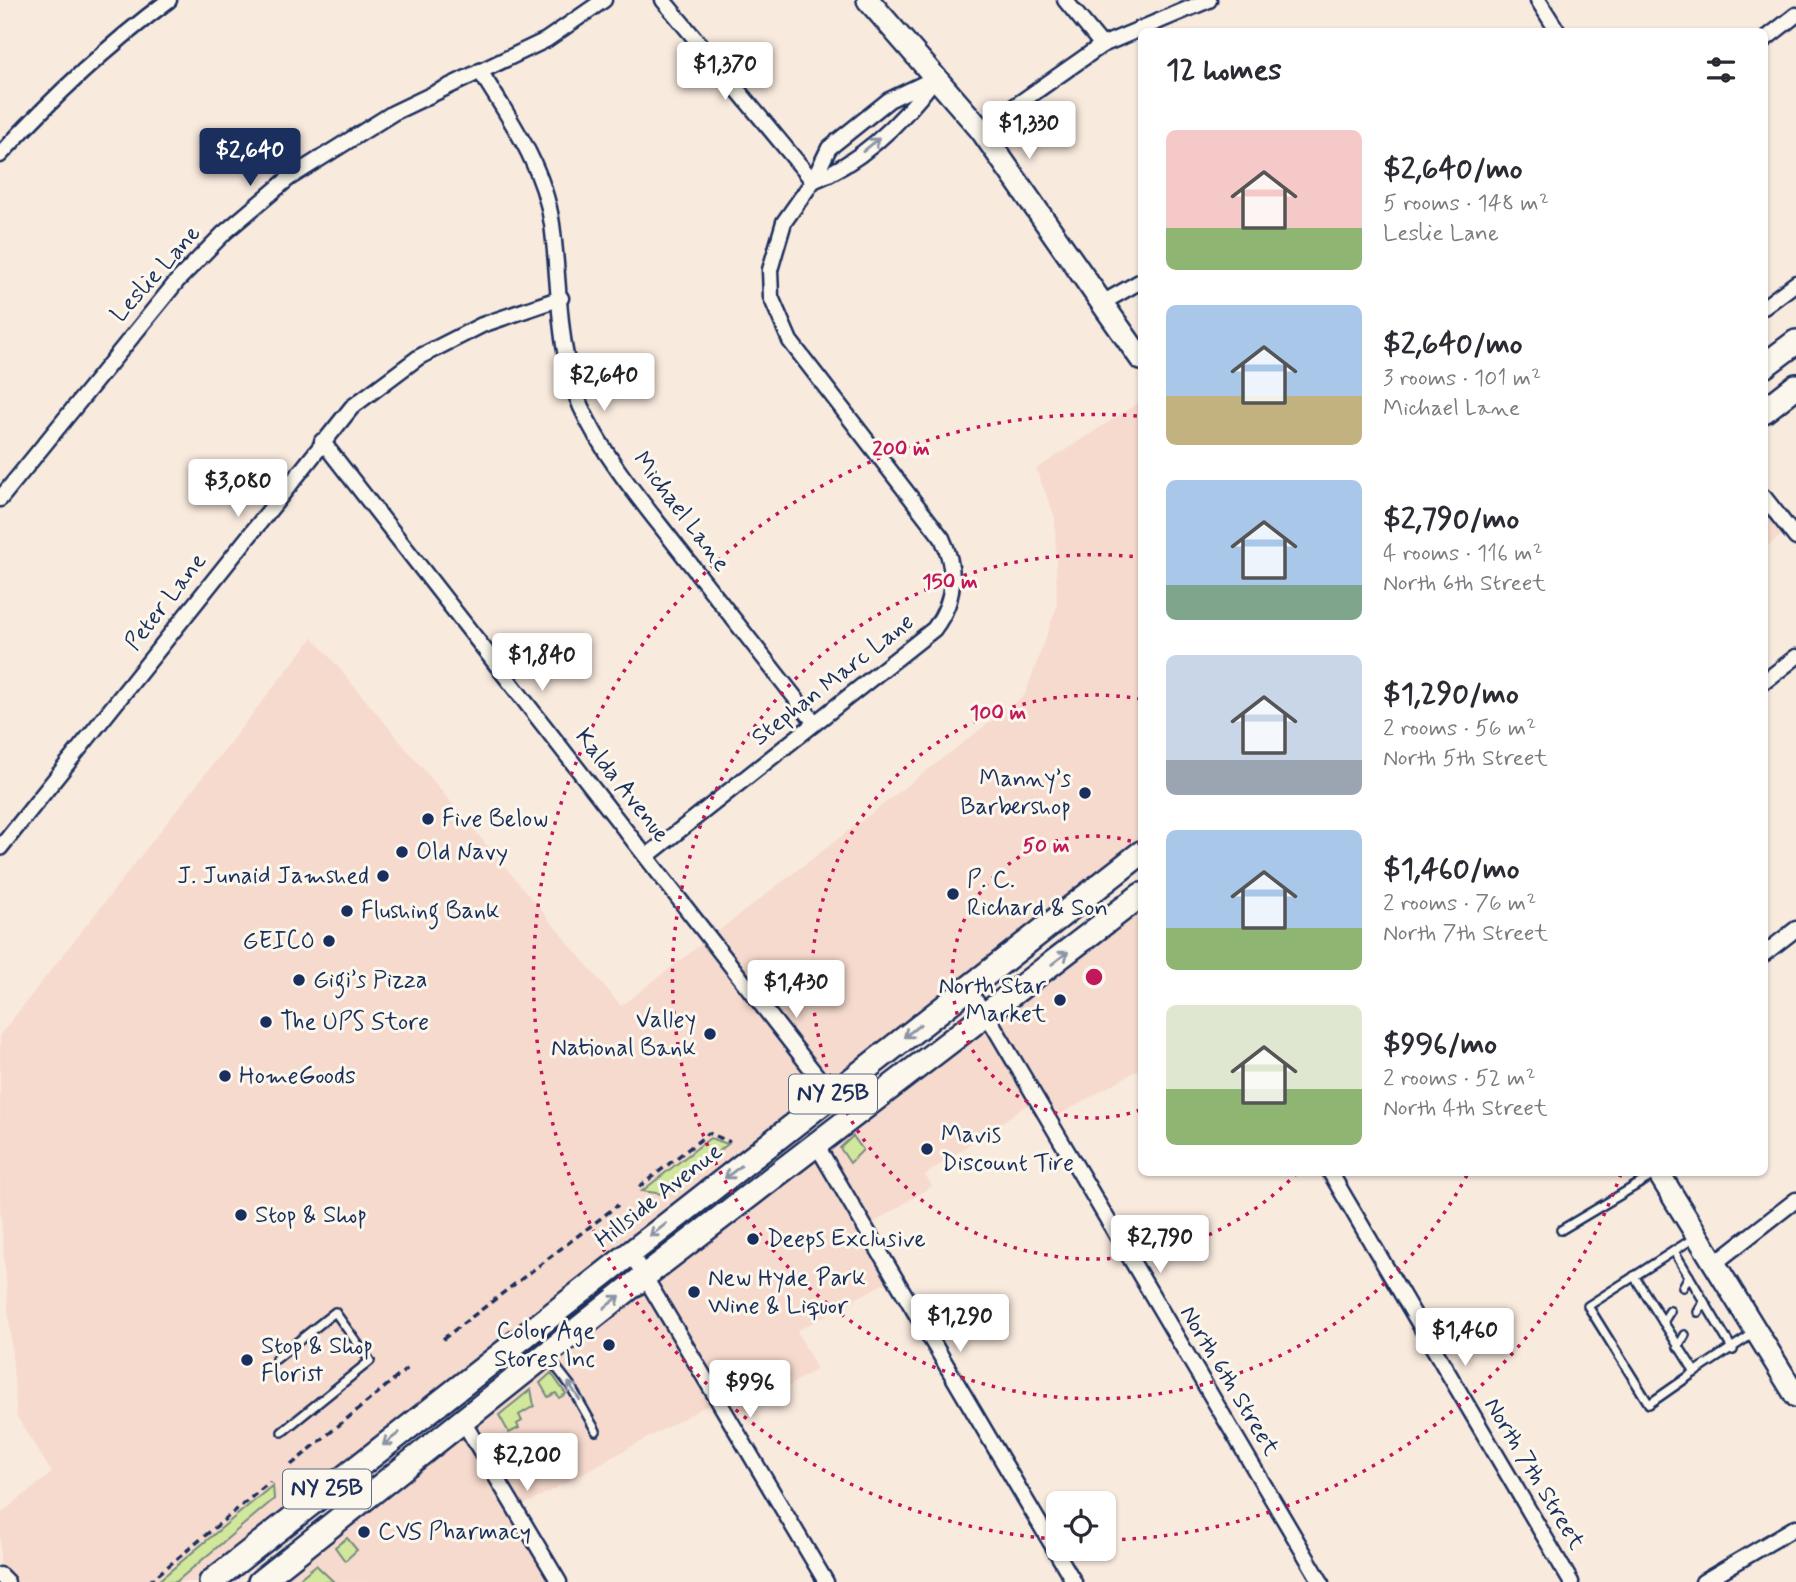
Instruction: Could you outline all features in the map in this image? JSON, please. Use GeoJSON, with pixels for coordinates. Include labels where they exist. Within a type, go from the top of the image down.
{"type":"FeatureCollection","features":[{"type":"Feature","properties":{"kind":"main road"},"geometry":{"type":"LineString","coordinates":[[868,0],[981,130],[1138,355]]}},
{"type":"Feature","properties":{"kind":"main road"},"geometry":{"type":"LineString","coordinates":[[1768,363],[1796,342]]}},
{"type":"Feature","properties":{"kind":"main road"},"geometry":{"type":"LineString","coordinates":[[1768,408],[1796,386]]}},
{"type":"Feature","properties":{"kind":"main road","name":"Hillside Avenue"},"geometry":{"type":"LineString","coordinates":[[211,1582],[1138,855]]}},
{"type":"Feature","properties":{"kind":"main road","name":"NY 25B"},"geometry":{"type":"LineString","coordinates":[[263,1581],[464,1423],[546,1354],[1138,897]]}},
{"type":"Feature","properties":{"kind":"main road"},"geometry":{"type":"LineString","coordinates":[[1660,1176],[1796,1396]]}},
{"type":"Feature","properties":{"kind":"street"},"geometry":{"type":"LineString","coordinates":[[0,155],[47,104],[123,34],[169,0]]}},
{"type":"Feature","properties":{"kind":"street","name":"Leslie Lane"},"geometry":{"type":"LineString","coordinates":[[0,499],[141,322],[224,233],[289,178],[393,113],[546,40],[604,0]]}},
{"type":"Feature","properties":{"kind":"street"},"geometry":{"type":"LineString","coordinates":[[663,0],[813,181],[839,171],[904,118],[935,78]]}},
{"type":"Feature","properties":{"kind":"street"},"geometry":{"type":"LineString","coordinates":[[1065,0],[1102,45]]}},
{"type":"Feature","properties":{"kind":"street"},"geometry":{"type":"LineString","coordinates":[[1142,28],[1209,0]]}},
{"type":"Feature","properties":{"kind":"street"},"geometry":{"type":"LineString","coordinates":[[1538,0],[1556,28]]}},
{"type":"Feature","properties":{"kind":"street"},"geometry":{"type":"LineString","coordinates":[[1768,37],[1796,15]]}},
{"type":"Feature","properties":{"kind":"street"},"geometry":{"type":"LineString","coordinates":[[981,130],[1102,45],[1138,30]]}},
{"type":"Feature","properties":{"kind":"street","name":"Michael Lane"},"geometry":{"type":"LineString","coordinates":[[480,71],[519,134],[539,175],[552,223],[568,372],[581,406],[601,444],[815,723]]}},
{"type":"Feature","properties":{"kind":"street","name":"Stephan Marc Lane"},"geometry":{"type":"LineString","coordinates":[[647,856],[934,629],[943,618],[952,595],[953,571],[942,538],[790,341],[776,314],[771,297],[770,270],[784,222],[813,181],[829,148],[889,100],[935,78]]}},
{"type":"Feature","properties":{"kind":"street"},"geometry":{"type":"LineString","coordinates":[[1101,303],[1138,283]]}},
{"type":"Feature","properties":{"kind":"street"},"geometry":{"type":"LineString","coordinates":[[1768,304],[1796,283]]}},
{"type":"Feature","properties":{"kind":"street","name":"Peter Lane"},"geometry":{"type":"LineString","coordinates":[[0,848],[352,407],[419,357],[482,324],[561,298]]}},
{"type":"Feature","properties":{"kind":"street","name":"Kalda Avenue"},"geometry":{"type":"LineString","coordinates":[[322,442],[831,1094]]}},
{"type":"Feature","properties":{"kind":"street"},"geometry":{"type":"LineString","coordinates":[[1768,502],[1796,538]]}},
{"type":"Feature","properties":{"kind":"street"},"geometry":{"type":"LineString","coordinates":[[1768,679],[1796,657]]}},
{"type":"Feature","properties":{"kind":"street"},"geometry":{"type":"LineString","coordinates":[[1768,951],[1796,929]]}},
{"type":"Feature","properties":{"kind":"street","name":"North 6th Street"},"geometry":{"type":"LineString","coordinates":[[966,989],[987,1015],[1321,1582]]}},
{"type":"Feature","properties":{"kind":"street"},"geometry":{"type":"LineString","coordinates":[[816,1144],[1074,1582]]}},
{"type":"Feature","properties":{"kind":"street","name":"North 7th Street"},"geometry":{"type":"LineString","coordinates":[[1332,1176],[1571,1582]]}},
{"type":"Feature","properties":{"kind":"street"},"geometry":{"type":"LineString","coordinates":[[1715,1263],[1796,1200]]}},
{"type":"Feature","properties":{"kind":"street"},"geometry":{"type":"LineString","coordinates":[[630,1252],[825,1582]]}},
{"type":"Feature","properties":{"kind":"street"},"geometry":{"type":"LineString","coordinates":[[464,1423],[559,1582]]}},
{"type":"Feature","properties":{"kind":"street"},"geometry":{"type":"LineString","coordinates":[[1703,1582],[1796,1527]]}},
{"type":"Feature","properties":{"kind":"street"},"geometry":{"type":"LineString","coordinates":[[0,1576],[7,1582]]}},
{"type":"Feature","properties":{"kind":"lane"},"geometry":{"type":"LineString","coordinates":[[1561,1230],[1650,1176]]}},
{"type":"Feature","properties":{"kind":"lane"},"geometry":{"type":"LineString","coordinates":[[1698,1236],[1588,1306],[1649,1404],[1732,1350],[1756,1331]]}},
{"type":"Feature","properties":{"kind":"lane"},"geometry":{"type":"LineString","coordinates":[[1674,1251],[1732,1350]]}},
{"type":"Feature","properties":{"kind":"lane"},"geometry":{"type":"LineString","coordinates":[[1634,1276],[1695,1372]]}},
{"type":"Feature","properties":{"kind":"lane"},"geometry":{"type":"LineString","coordinates":[[1683,1287],[1689,1276]]}},
{"type":"Feature","properties":{"kind":"lane"},"geometry":{"type":"LineString","coordinates":[[1698,1312],[1704,1302]]}},
{"type":"Feature","properties":{"kind":"lane"},"geometry":{"type":"LineString","coordinates":[[1663,1322],[1670,1311]]}},
{"type":"Feature","properties":{"kind":"lane"},"geometry":{"type":"LineString","coordinates":[[275,1359],[334,1312],[370,1360],[282,1432]]}},
{"type":"Feature","properties":{"kind":"lane"},"geometry":{"type":"LineString","coordinates":[[1678,1347],[1685,1335]]}},
{"type":"Feature","properties":{"kind":"lane"},"geometry":{"type":"LineString","coordinates":[[546,1354],[570,1385],[596,1432]]}},
{"type":"Feature","properties":{"kind":"path"},"geometry":{"type":"LineString","coordinates":[[639,1187],[709,1133],[730,1142]]}},
{"type":"Feature","properties":{"kind":"path"},"geometry":{"type":"LineString","coordinates":[[443,1339],[618,1205]]}},
{"type":"Feature","properties":{"kind":"path"},"geometry":{"type":"LineString","coordinates":[[291,1465],[408,1368]]}},
{"type":"Feature","properties":{"kind":"path"},"geometry":{"type":"LineString","coordinates":[[149,1582],[270,1482]]}},
{"type":"Feature","properties":{"kind":"shaded area"},"geometry":{"type":"Polygon","coordinates":[[[1138,403],[1138,855],[211,1582],[0,1582],[0,1514],[52,1473],[17,1417],[0,1206],[0,1035],[313,637],[621,1006],[1025,695],[1057,606],[1055,517],[1036,469],[1138,403]]]}},
{"type":"Feature","properties":{"kind":"shaded area"},"geometry":{"type":"Polygon","coordinates":[[[1768,502],[1789,529],[1768,546],[1768,502]]]}},
{"type":"Feature","properties":{"kind":"shaded area"},"geometry":{"type":"Polygon","coordinates":[[[1138,897],[1138,1070],[1049,1121],[1035,1099],[925,1175],[932,1186],[865,1228],[894,1278],[797,1331],[817,1369],[730,1420],[717,1400],[517,1509],[559,1582],[266,1582],[1138,897]]]}},
{"type":"Feature","properties":{"kind":"green space"},"geometry":{"type":"Polygon","coordinates":[[[853,1136],[863,1150],[850,1163],[840,1148],[853,1136]]]}},
{"type":"Feature","properties":{"kind":"green space"},"geometry":{"type":"Polygon","coordinates":[[[710,1138],[728,1144],[663,1194],[642,1191],[710,1138]]]}},
{"type":"Feature","properties":{"kind":"green space"},"geometry":{"type":"Polygon","coordinates":[[[551,1373],[566,1394],[559,1398],[556,1393],[548,1397],[540,1383],[551,1373]]]}},
{"type":"Feature","properties":{"kind":"green space"},"geometry":{"type":"Polygon","coordinates":[[[531,1389],[534,1406],[519,1415],[522,1421],[517,1424],[519,1428],[509,1433],[499,1415],[531,1389]]]}},
{"type":"Feature","properties":{"kind":"green space"},"geometry":{"type":"Polygon","coordinates":[[[273,1485],[274,1499],[176,1582],[157,1582],[273,1485]]]}},
{"type":"Feature","properties":{"kind":"green space"},"geometry":{"type":"Polygon","coordinates":[[[347,1538],[357,1550],[345,1561],[335,1547],[347,1538]]]}},
{"type":"Feature","properties":{"kind":"green space"},"geometry":{"type":"Polygon","coordinates":[[[316,1565],[334,1582],[302,1582],[300,1578],[316,1565]]]}},
{"type":"Feature","properties":{"kind":"place","name":"Manny’s Barbershop"},"geometry":{"type":"Point","coordinates":[1085,793]}},
{"type":"Feature","properties":{"kind":"place","name":"Five Below"},"geometry":{"type":"Point","coordinates":[428,819]}},
{"type":"Feature","properties":{"kind":"place","name":"Old Navy"},"geometry":{"type":"Point","coordinates":[402,852]}},
{"type":"Feature","properties":{"kind":"place","name":"J. Junaid Jamshed"},"geometry":{"type":"Point","coordinates":[383,876]}},
{"type":"Feature","properties":{"kind":"place","name":"P. C. Richard & Son"},"geometry":{"type":"Point","coordinates":[953,894]}},
{"type":"Feature","properties":{"kind":"place","name":"Flushing Bank"},"geometry":{"type":"Point","coordinates":[347,911]}},
{"type":"Feature","properties":{"kind":"place","name":"GEICO"},"geometry":{"type":"Point","coordinates":[329,941]}},
{"type":"Feature","properties":{"kind":"place","name":"Gigi’s Pizza"},"geometry":{"type":"Point","coordinates":[299,980]}},
{"type":"Feature","properties":{"kind":"place","name":"North Star Market"},"geometry":{"type":"Point","coordinates":[1060,1000]}},
{"type":"Feature","properties":{"kind":"place","name":"The UPS Store"},"geometry":{"type":"Point","coordinates":[266,1022]}},
{"type":"Feature","properties":{"kind":"place","name":"Valley National Bank"},"geometry":{"type":"Point","coordinates":[710,1034]}},
{"type":"Feature","properties":{"kind":"place","name":"HomeGoods"},"geometry":{"type":"Point","coordinates":[225,1076]}},
{"type":"Feature","properties":{"kind":"place","name":"Mavis Discount Tire"},"geometry":{"type":"Point","coordinates":[927,1149]}},
{"type":"Feature","properties":{"kind":"place","name":"Stop & Shop"},"geometry":{"type":"Point","coordinates":[241,1215]}},
{"type":"Feature","properties":{"kind":"place","name":"Deeps Exclusive"},"geometry":{"type":"Point","coordinates":[753,1239]}},
{"type":"Feature","properties":{"kind":"place","name":"New Hyde Park Wine & Liquor"},"geometry":{"type":"Point","coordinates":[694,1292]}},
{"type":"Feature","properties":{"kind":"place","name":"Color Age Stores Inc"},"geometry":{"type":"Point","coordinates":[609,1345]}},
{"type":"Feature","properties":{"kind":"place","name":"Stop & Shop Florist"},"geometry":{"type":"Point","coordinates":[247,1360]}},
{"type":"Feature","properties":{"kind":"place","name":"CVS Pharmacy"},"geometry":{"type":"Point","coordinates":[364,1532]}}]}
